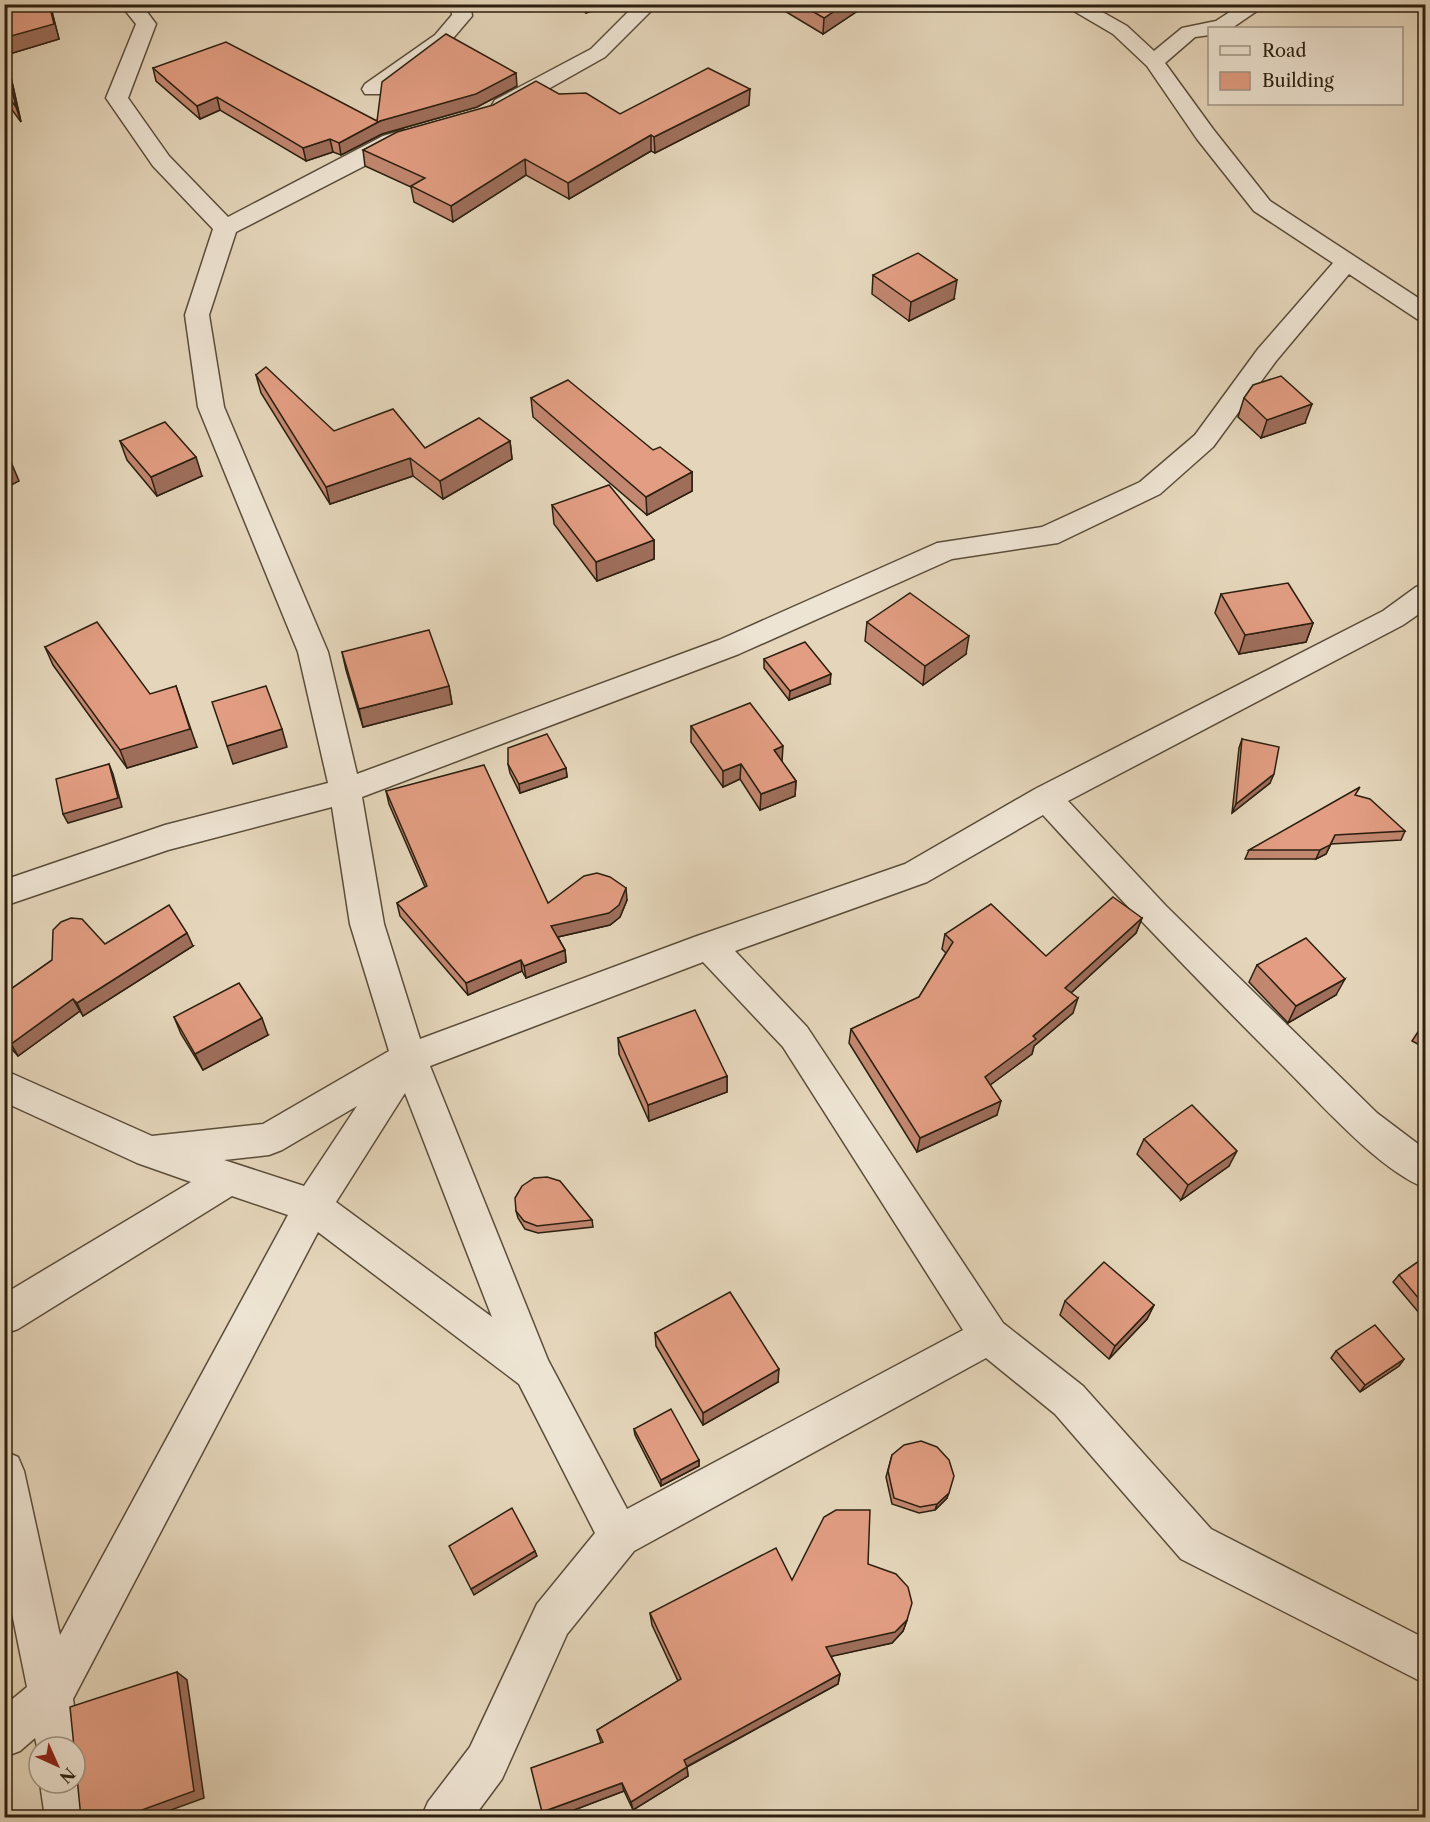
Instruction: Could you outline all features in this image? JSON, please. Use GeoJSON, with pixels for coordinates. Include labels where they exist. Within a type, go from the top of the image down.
{"type":"FeatureCollection","features":[{"type":"Feature","properties":{"kind":"street"},"geometry":{"type":"LineString","coordinates":[[130,4],[146,24],[117,98],[161,161],[225,228]]}},
{"type":"Feature","properties":{"kind":"street"},"geometry":{"type":"LineString","coordinates":[[486,114],[598,53],[648,4]]}},
{"type":"Feature","properties":{"kind":"street"},"geometry":{"type":"LineString","coordinates":[[1072,4],[1120,30],[1154,62],[1205,134],[1262,206],[1425,314]]}},
{"type":"Feature","properties":{"kind":"street"},"geometry":{"type":"LineString","coordinates":[[1222,27],[1257,4]]}},
{"type":"Feature","properties":{"kind":"street"},"geometry":{"type":"LineString","coordinates":[[373,89],[442,39],[462,16],[461,5]]}},
{"type":"Feature","properties":{"kind":"street"},"geometry":{"type":"LineString","coordinates":[[1154,62],[1189,32],[1208,29]]}},
{"type":"Feature","properties":{"kind":"street"},"geometry":{"type":"LineString","coordinates":[[422,132],[391,141],[225,228],[197,315],[211,407],[313,652],[345,791],[367,924],[409,1058],[533,1371],[619,1536]]}},
{"type":"Feature","properties":{"kind":"street"},"geometry":{"type":"LineString","coordinates":[[4,893],[165,838],[345,791],[729,647],[947,550],[1048,536],[1150,488],[1204,441],[1267,355],[1346,263]]}},
{"type":"Feature","properties":{"kind":"street"},"geometry":{"type":"LineString","coordinates":[[150,1152],[269,1139],[409,1058],[709,946],[916,873],[1046,798],[1393,618],[1425,594]]}},
{"type":"Feature","properties":{"kind":"street"},"geometry":{"type":"LineString","coordinates":[[1046,798],[1154,915],[1364,1124],[1425,1172]]}},
{"type":"Feature","properties":{"kind":"street"},"geometry":{"type":"LineString","coordinates":[[709,946],[795,1037],[989,1336],[1069,1400],[1196,1544],[1425,1662]]}},
{"type":"Feature","properties":{"kind":"street"},"geometry":{"type":"LineString","coordinates":[[4,1735],[51,1696],[312,1206],[409,1058]]}},
{"type":"Feature","properties":{"kind":"street"},"geometry":{"type":"LineString","coordinates":[[4,1085],[150,1152],[312,1206],[533,1371]]}},
{"type":"Feature","properties":{"kind":"street"},"geometry":{"type":"LineString","coordinates":[[4,1316],[230,1178]]}},
{"type":"Feature","properties":{"kind":"street"},"geometry":{"type":"LineString","coordinates":[[444,1818],[486,1763],[552,1619],[619,1536],[989,1336]]}},
{"type":"Feature","properties":{"kind":"street"},"geometry":{"type":"LineString","coordinates":[[4,1471],[51,1696],[56,1735]]}},
{"type":"Feature","properties":{"kind":"street"},"geometry":{"type":"LineString","coordinates":[[65,1795],[68,1818]]}},
{"type":"Feature","properties":{"kind":"building"},"geometry":{"type":"Polygon","coordinates":[[[4,4],[49,4],[54,24],[4,38],[4,4]]]}},
{"type":"Feature","properties":{"kind":"building"},"geometry":{"type":"Polygon","coordinates":[[[800,4],[845,4],[824,18],[800,4]]]}},
{"type":"Feature","properties":{"kind":"building"},"geometry":{"type":"Polygon","coordinates":[[[446,34],[516,73],[476,94],[380,121],[339,143],[330,139],[303,148],[217,97],[197,106],[153,68],[226,42],[377,121],[382,82],[446,34]]]}},
{"type":"Feature","properties":{"kind":"building"},"geometry":{"type":"Polygon","coordinates":[[[4,56],[16,107],[4,91],[4,56]]]}},
{"type":"Feature","properties":{"kind":"building"},"geometry":{"type":"Polygon","coordinates":[[[708,68],[750,89],[654,137],[651,135],[568,183],[525,159],[451,206],[411,186],[425,178],[363,150],[397,132],[493,105],[536,81],[559,94],[586,93],[620,114],[708,68]]]}},
{"type":"Feature","properties":{"kind":"building"},"geometry":{"type":"Polygon","coordinates":[[[918,253],[957,280],[911,302],[873,275],[918,253]]]}},
{"type":"Feature","properties":{"kind":"building"},"geometry":{"type":"Polygon","coordinates":[[[266,367],[334,431],[393,409],[425,448],[479,418],[510,441],[440,481],[410,458],[326,487],[256,375],[266,367]]]}},
{"type":"Feature","properties":{"kind":"building"},"geometry":{"type":"Polygon","coordinates":[[[1281,376],[1312,404],[1267,420],[1244,398],[1253,385],[1281,376]]]}},
{"type":"Feature","properties":{"kind":"building"},"geometry":{"type":"Polygon","coordinates":[[[568,380],[653,450],[660,447],[692,472],[646,497],[531,398],[568,380]]]}},
{"type":"Feature","properties":{"kind":"building"},"geometry":{"type":"Polygon","coordinates":[[[165,422],[196,457],[151,477],[120,441],[165,422]]]}},
{"type":"Feature","properties":{"kind":"building"},"geometry":{"type":"Polygon","coordinates":[[[4,457],[11,462],[4,465],[4,457]]]}},
{"type":"Feature","properties":{"kind":"building"},"geometry":{"type":"Polygon","coordinates":[[[609,485],[654,540],[596,562],[552,505],[609,485]]]}},
{"type":"Feature","properties":{"kind":"building"},"geometry":{"type":"Polygon","coordinates":[[[1288,583],[1313,623],[1245,635],[1221,594],[1288,583]]]}},
{"type":"Feature","properties":{"kind":"building"},"geometry":{"type":"Polygon","coordinates":[[[910,593],[969,636],[925,666],[867,622],[910,593]]]}},
{"type":"Feature","properties":{"kind":"building"},"geometry":{"type":"Polygon","coordinates":[[[97,622],[150,694],[176,686],[190,729],[120,750],[45,647],[97,622]]]}},
{"type":"Feature","properties":{"kind":"building"},"geometry":{"type":"Polygon","coordinates":[[[429,630],[449,686],[359,709],[342,652],[429,630]]]}},
{"type":"Feature","properties":{"kind":"building"},"geometry":{"type":"Polygon","coordinates":[[[805,642],[831,674],[790,691],[764,659],[805,642]]]}},
{"type":"Feature","properties":{"kind":"building"},"geometry":{"type":"Polygon","coordinates":[[[266,686],[282,729],[227,746],[212,702],[266,686]]]}},
{"type":"Feature","properties":{"kind":"building"},"geometry":{"type":"Polygon","coordinates":[[[750,703],[783,746],[774,750],[796,781],[761,794],[741,764],[723,771],[691,726],[750,703]]]}},
{"type":"Feature","properties":{"kind":"building"},"geometry":{"type":"Polygon","coordinates":[[[547,734],[566,768],[519,784],[508,764],[508,748],[547,734]]]}},
{"type":"Feature","properties":{"kind":"building"},"geometry":{"type":"Polygon","coordinates":[[[1242,739],[1279,747],[1274,774],[1236,804],[1242,739]]]}},
{"type":"Feature","properties":{"kind":"building"},"geometry":{"type":"Polygon","coordinates":[[[109,764],[118,798],[63,814],[56,779],[109,764]]]}},
{"type":"Feature","properties":{"kind":"building"},"geometry":{"type":"Polygon","coordinates":[[[484,765],[548,903],[584,876],[597,873],[610,877],[626,888],[619,905],[609,913],[551,926],[565,950],[524,966],[521,960],[466,983],[397,903],[427,886],[386,791],[484,765]]]}},
{"type":"Feature","properties":{"kind":"building"},"geometry":{"type":"Polygon","coordinates":[[[1360,787],[1355,795],[1370,799],[1405,831],[1335,835],[1330,845],[1320,850],[1249,850],[1360,787]]]}},
{"type":"Feature","properties":{"kind":"building"},"geometry":{"type":"Polygon","coordinates":[[[1113,897],[1142,918],[1065,988],[1078,998],[1033,1036],[1036,1039],[985,1077],[1001,1101],[920,1138],[851,1029],[919,997],[953,942],[945,934],[991,904],[1046,956],[1113,897]]]}},
{"type":"Feature","properties":{"kind":"building"},"geometry":{"type":"Polygon","coordinates":[[[169,905],[187,933],[77,1003],[73,999],[11,1044],[4,1037],[4,994],[52,960],[53,930],[61,922],[71,918],[82,919],[105,944],[169,905]]]}},
{"type":"Feature","properties":{"kind":"building"},"geometry":{"type":"Polygon","coordinates":[[[1306,938],[1345,979],[1296,1006],[1257,965],[1306,938]]]}},
{"type":"Feature","properties":{"kind":"building"},"geometry":{"type":"Polygon","coordinates":[[[239,983],[262,1018],[195,1054],[174,1017],[239,983]]]}},
{"type":"Feature","properties":{"kind":"building"},"geometry":{"type":"Polygon","coordinates":[[[695,1010],[727,1076],[648,1105],[618,1038],[695,1010]]]}},
{"type":"Feature","properties":{"kind":"building"},"geometry":{"type":"Polygon","coordinates":[[[1192,1105],[1237,1151],[1188,1185],[1144,1139],[1192,1105]]]}},
{"type":"Feature","properties":{"kind":"building"},"geometry":{"type":"Polygon","coordinates":[[[547,1177],[560,1181],[592,1220],[537,1226],[524,1221],[516,1211],[515,1198],[522,1186],[534,1178],[547,1177]]]}},
{"type":"Feature","properties":{"kind":"building"},"geometry":{"type":"Polygon","coordinates":[[[1425,1257],[1425,1306],[1399,1275],[1425,1257]]]}},
{"type":"Feature","properties":{"kind":"building"},"geometry":{"type":"Polygon","coordinates":[[[1104,1262],[1154,1305],[1115,1346],[1065,1301],[1104,1262]]]}},
{"type":"Feature","properties":{"kind":"building"},"geometry":{"type":"Polygon","coordinates":[[[730,1292],[779,1369],[703,1413],[655,1333],[730,1292]]]}},
{"type":"Feature","properties":{"kind":"building"},"geometry":{"type":"Polygon","coordinates":[[[1375,1325],[1404,1359],[1365,1385],[1336,1351],[1375,1325]]]}},
{"type":"Feature","properties":{"kind":"building"},"geometry":{"type":"Polygon","coordinates":[[[671,1409],[699,1460],[661,1480],[634,1429],[671,1409]]]}},
{"type":"Feature","properties":{"kind":"building"},"geometry":{"type":"Polygon","coordinates":[[[921,1441],[937,1447],[949,1460],[954,1476],[949,1493],[937,1504],[920,1507],[894,1498],[888,1471],[892,1455],[904,1445],[921,1441]]]}},
{"type":"Feature","properties":{"kind":"building"},"geometry":{"type":"Polygon","coordinates":[[[512,1508],[535,1551],[471,1589],[449,1546],[512,1508]]]}},
{"type":"Feature","properties":{"kind":"building"},"geometry":{"type":"Polygon","coordinates":[[[836,1510],[870,1510],[868,1564],[896,1574],[908,1587],[912,1603],[907,1620],[895,1632],[826,1647],[840,1674],[684,1760],[687,1767],[631,1802],[622,1783],[542,1812],[531,1768],[603,1742],[597,1730],[681,1679],[650,1613],[776,1548],[792,1580],[824,1517],[836,1510]]]}},
{"type":"Feature","properties":{"kind":"building"},"geometry":{"type":"Polygon","coordinates":[[[177,1672],[194,1791],[120,1818],[81,1818],[79,1795],[87,1795],[87,1735],[73,1735],[70,1707],[177,1672]]]}}]}
